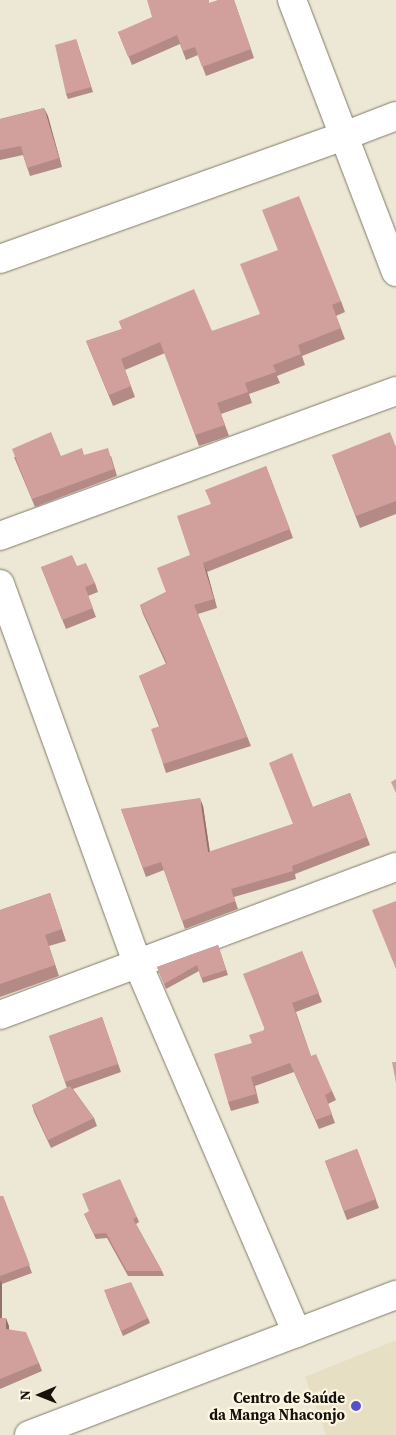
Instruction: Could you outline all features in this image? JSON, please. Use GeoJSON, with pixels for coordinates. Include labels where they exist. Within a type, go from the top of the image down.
{"type":"FeatureCollection","features":[{"type":"Feature","properties":{"kind":"street"},"geometry":{"type":"LineString","coordinates":[[292,0],[396,272]]}},
{"type":"Feature","properties":{"kind":"street"},"geometry":{"type":"LineString","coordinates":[[0,259],[396,116]]}},
{"type":"Feature","properties":{"kind":"street"},"geometry":{"type":"LineString","coordinates":[[0,536],[396,390]]}},
{"type":"Feature","properties":{"kind":"street"},"geometry":{"type":"LineString","coordinates":[[0,584],[137,962],[297,1333]]}},
{"type":"Feature","properties":{"kind":"street"},"geometry":{"type":"LineString","coordinates":[[0,1015],[137,962],[396,867]]}},
{"type":"Feature","properties":{"kind":"street"},"geometry":{"type":"LineString","coordinates":[[29,1435],[396,1295]]}},
{"type":"Feature","properties":{"kind":"shaded area","name":"Centro de Saúde da Manga Nhaconjo"},"geometry":{"type":"Polygon","coordinates":[[[396,1340],[396,1435],[326,1435],[305,1377],[396,1340]]]}},
{"type":"Feature","properties":{"kind":"building"},"geometry":{"type":"Polygon","coordinates":[[[147,0],[209,0],[209,3],[218,0],[234,0],[251,49],[202,67],[195,47],[183,51],[177,35],[128,57],[118,32],[152,17],[147,0]]]}},
{"type":"Feature","properties":{"kind":"building"},"geometry":{"type":"Polygon","coordinates":[[[76,39],[91,87],[66,94],[55,45],[76,39]]]}},
{"type":"Feature","properties":{"kind":"building"},"geometry":{"type":"Polygon","coordinates":[[[44,108],[59,158],[27,168],[21,146],[0,150],[0,119],[44,108]]]}},
{"type":"Feature","properties":{"kind":"building"},"geometry":{"type":"Polygon","coordinates":[[[299,196],[341,301],[332,305],[341,328],[298,345],[301,354],[273,365],[276,372],[245,383],[248,392],[217,403],[225,425],[195,435],[160,342],[121,359],[131,386],[109,395],[86,341],[122,329],[119,321],[194,289],[212,331],[260,314],[240,264],[278,250],[262,210],[299,196]]]}},
{"type":"Feature","properties":{"kind":"building"},"geometry":{"type":"Polygon","coordinates":[[[51,432],[61,456],[82,448],[84,455],[108,448],[114,469],[32,499],[12,449],[51,432]]]}},
{"type":"Feature","properties":{"kind":"building"},"geometry":{"type":"Polygon","coordinates":[[[390,432],[396,447],[396,501],[356,516],[332,455],[390,432]]]}},
{"type":"Feature","properties":{"kind":"building"},"geometry":{"type":"Polygon","coordinates":[[[266,466],[290,529],[203,563],[214,599],[194,605],[247,737],[163,764],[151,729],[160,726],[139,676],[167,663],[140,605],[166,592],[157,568],[190,555],[177,516],[211,504],[205,490],[266,466]]]}},
{"type":"Feature","properties":{"kind":"building"},"geometry":{"type":"Polygon","coordinates":[[[72,555],[77,566],[86,563],[95,583],[85,587],[93,608],[62,620],[41,567],[72,555]]]}},
{"type":"Feature","properties":{"kind":"building"},"geometry":{"type":"Polygon","coordinates":[[[292,753],[313,807],[350,793],[367,837],[292,866],[293,871],[231,889],[235,901],[182,921],[161,862],[143,868],[121,809],[200,798],[208,852],[293,824],[269,763],[292,753]]]}},
{"type":"Feature","properties":{"kind":"building"},"geometry":{"type":"Polygon","coordinates":[[[396,779],[396,793],[391,782],[396,779]]]}},
{"type":"Feature","properties":{"kind":"building"},"geometry":{"type":"Polygon","coordinates":[[[50,893],[62,929],[45,935],[55,965],[0,984],[0,910],[50,893]]]}},
{"type":"Feature","properties":{"kind":"building"},"geometry":{"type":"Polygon","coordinates":[[[396,901],[396,969],[372,910],[396,901]]]}},
{"type":"Feature","properties":{"kind":"building"},"geometry":{"type":"Polygon","coordinates":[[[218,945],[226,970],[201,978],[197,965],[164,984],[157,967],[218,945]]]}},
{"type":"Feature","properties":{"kind":"building"},"geometry":{"type":"Polygon","coordinates":[[[302,951],[319,993],[292,1003],[311,1056],[316,1054],[332,1091],[325,1095],[332,1114],[316,1120],[290,1063],[251,1077],[256,1094],[228,1102],[214,1054],[252,1043],[249,1035],[265,1030],[243,974],[302,951]]]}},
{"type":"Feature","properties":{"kind":"building"},"geometry":{"type":"Polygon","coordinates":[[[102,1017],[118,1064],[65,1082],[49,1036],[102,1017]]]}},
{"type":"Feature","properties":{"kind":"building"},"geometry":{"type":"Polygon","coordinates":[[[392,1062],[396,1062],[396,1083],[392,1062]]]}},
{"type":"Feature","properties":{"kind":"building"},"geometry":{"type":"Polygon","coordinates":[[[70,1086],[94,1118],[48,1140],[32,1105],[70,1086]]]}},
{"type":"Feature","properties":{"kind":"building"},"geometry":{"type":"Polygon","coordinates":[[[357,1149],[376,1199],[344,1211],[325,1161],[357,1149]]]}},
{"type":"Feature","properties":{"kind":"building"},"geometry":{"type":"Polygon","coordinates":[[[120,1179],[137,1217],[133,1219],[162,1271],[127,1271],[106,1233],[94,1234],[84,1214],[89,1211],[82,1194],[120,1179]]]}},
{"type":"Feature","properties":{"kind":"building"},"geometry":{"type":"Polygon","coordinates":[[[0,1196],[3,1196],[30,1265],[0,1276],[0,1196]]]}},
{"type":"Feature","properties":{"kind":"building"},"geometry":{"type":"Polygon","coordinates":[[[131,1282],[148,1318],[121,1331],[104,1290],[131,1282]]]}},
{"type":"Feature","properties":{"kind":"building"},"geometry":{"type":"Polygon","coordinates":[[[0,1318],[6,1318],[6,1329],[26,1332],[39,1363],[0,1379],[0,1318]]]}},
{"type":"Feature","properties":{"kind":"place","name":"Centro de Saúde da Manga Nhaconjo"},"geometry":{"type":"Point","coordinates":[356,1406]}}]}
